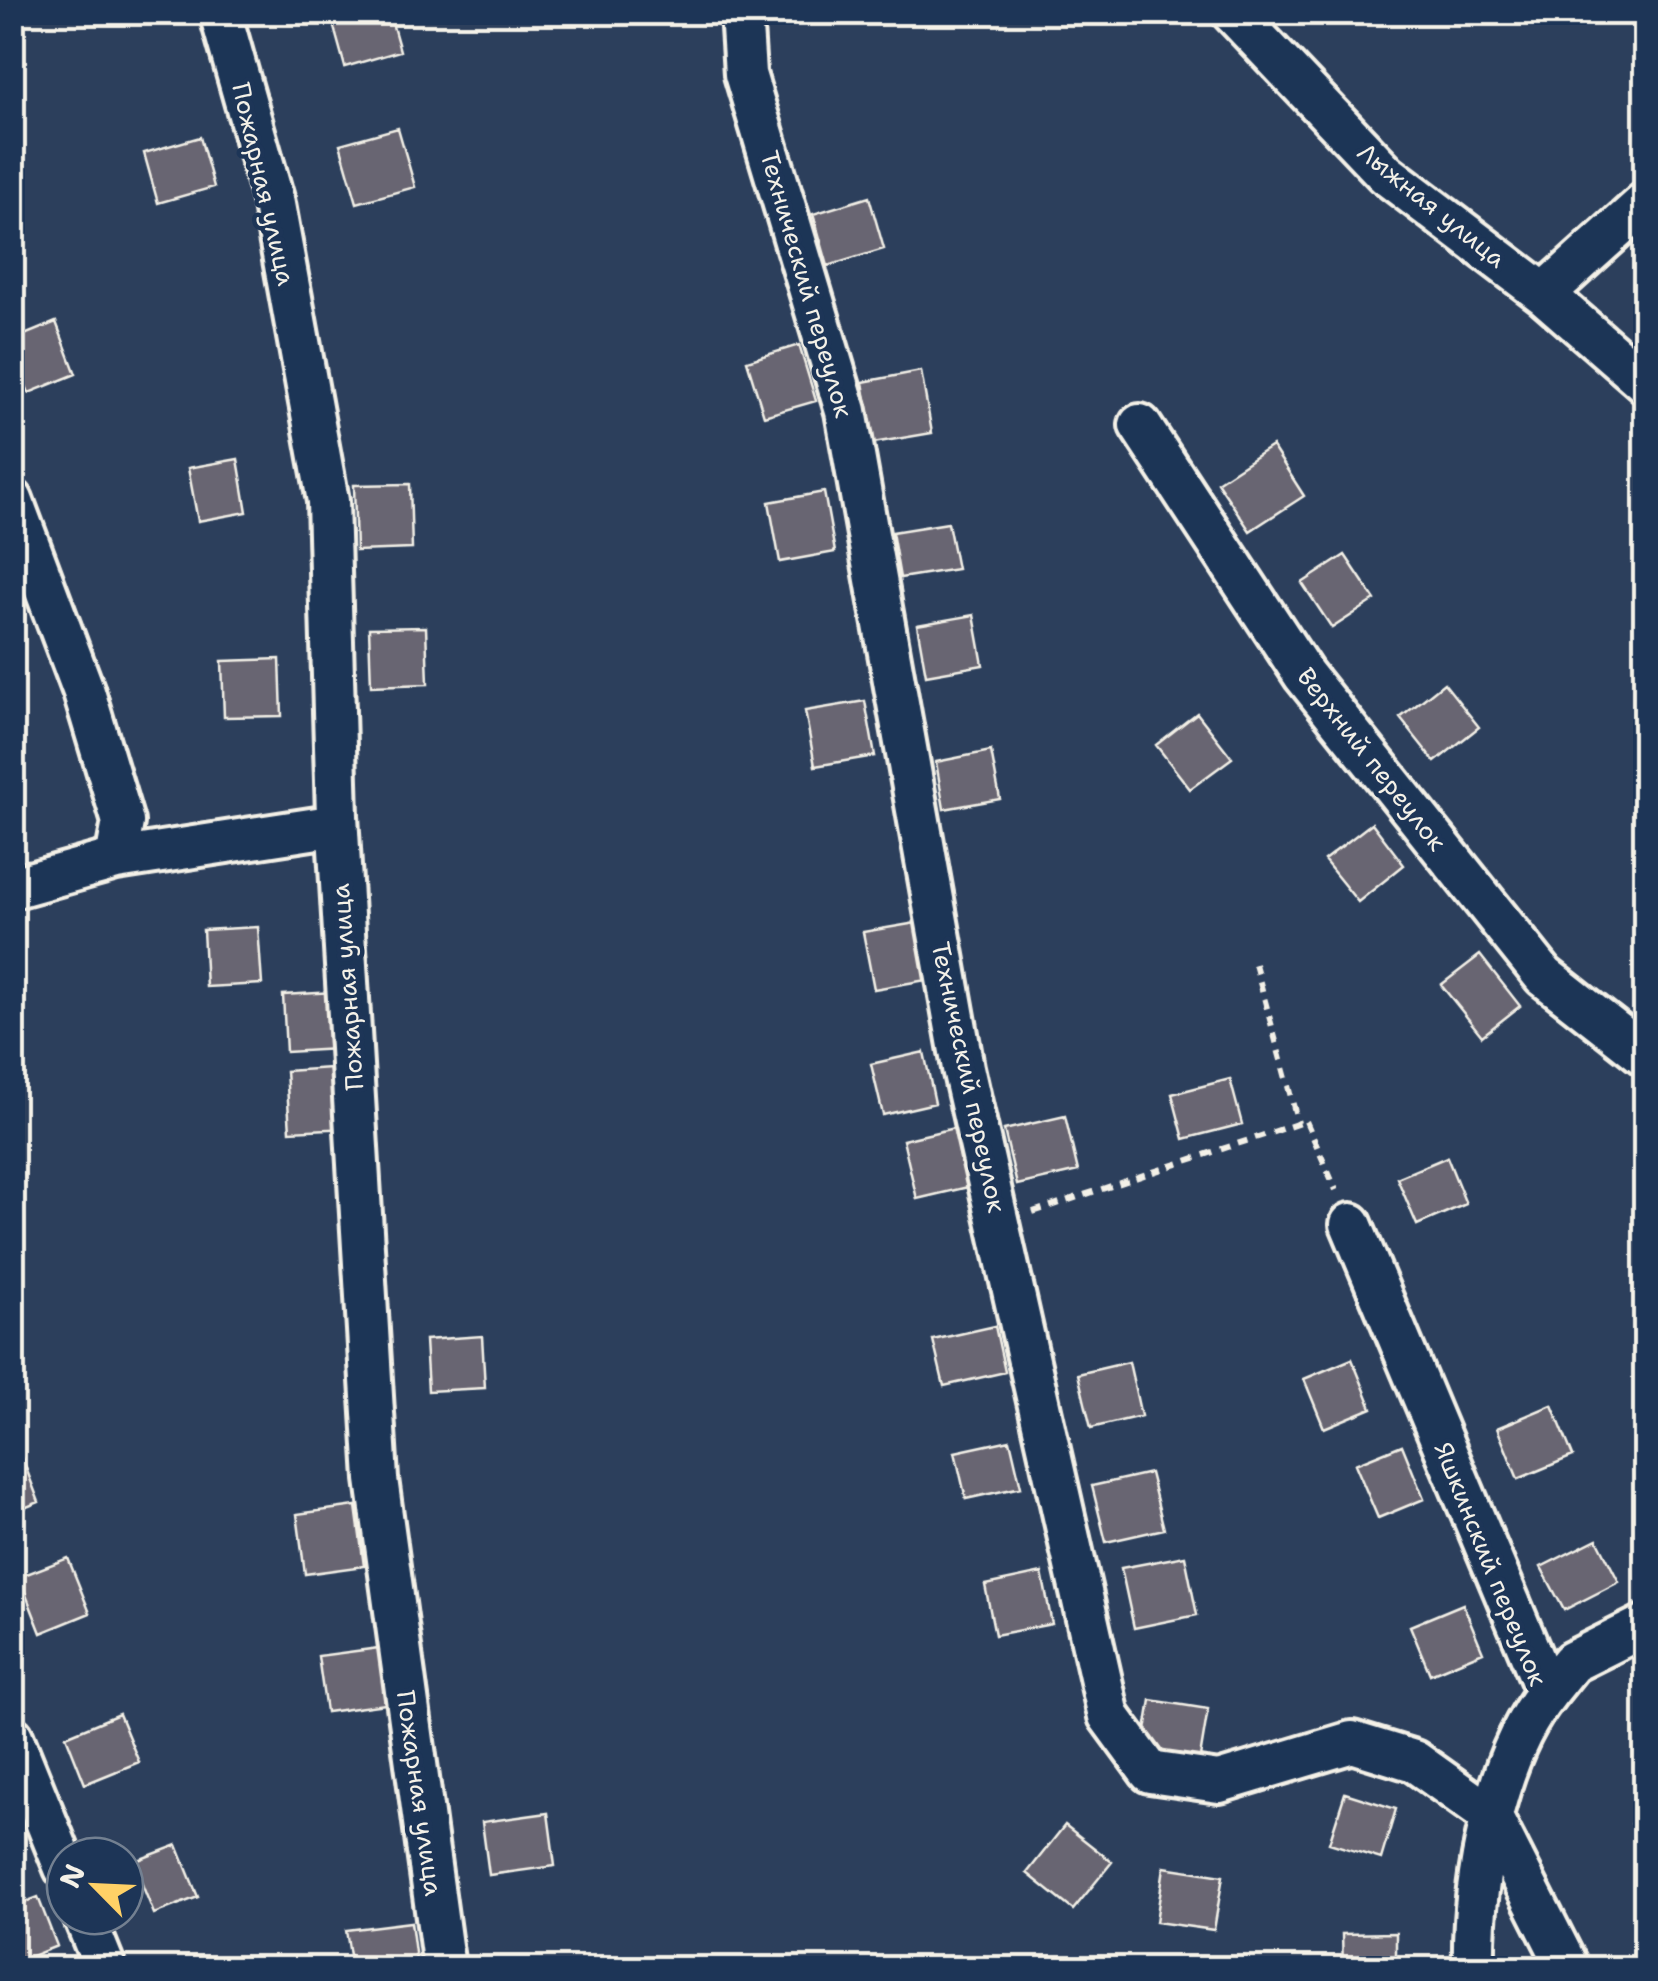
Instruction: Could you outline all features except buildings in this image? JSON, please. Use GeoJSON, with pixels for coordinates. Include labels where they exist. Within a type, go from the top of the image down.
{"type":"FeatureCollection","features":[{"type":"Feature","properties":{"kind":"street","name":"Пожарная улица"},"geometry":{"type":"LineString","coordinates":[[220,12],[273,199],[328,501],[337,825],[377,1479],[444,1968]]}},
{"type":"Feature","properties":{"kind":"street","name":"Технический переулок"},"geometry":{"type":"LineString","coordinates":[[741,12],[745,74],[846,411],[963,1068],[1109,1716],[1150,1772],[1220,1782],[1352,1742],[1414,1761],[1491,1816]]}},
{"type":"Feature","properties":{"kind":"street","name":"Лыжная улица"},"geometry":{"type":"LineString","coordinates":[[1232,12],[1386,174],[1544,294],[1646,383]]}},
{"type":"Feature","properties":{"kind":"street"},"geometry":{"type":"LineString","coordinates":[[1544,294],[1646,202]]}},
{"type":"Feature","properties":{"kind":"street","name":"Верхний переулок"},"geometry":{"type":"LineString","coordinates":[[1140,426],[1304,675],[1544,976],[1646,1056]]}},
{"type":"Feature","properties":{"kind":"street"},"geometry":{"type":"LineString","coordinates":[[12,500],[84,692],[123,822],[116,859]]}},
{"type":"Feature","properties":{"kind":"street"},"geometry":{"type":"LineString","coordinates":[[12,888],[116,859],[337,825]]}},
{"type":"Feature","properties":{"kind":"street","name":"Яшкинский переулок"},"geometry":{"type":"LineString","coordinates":[[1351,1224],[1546,1693],[1531,1712],[1491,1816],[1472,1916],[1474,1968]]}},
{"type":"Feature","properties":{"kind":"street"},"geometry":{"type":"LineString","coordinates":[[1546,1693],[1572,1662],[1646,1624]]}},
{"type":"Feature","properties":{"kind":"street"},"geometry":{"type":"LineString","coordinates":[[12,1737],[52,1836]]}},
{"type":"Feature","properties":{"kind":"street"},"geometry":{"type":"LineString","coordinates":[[1491,1816],[1568,1968]]}},
{"type":"Feature","properties":{"kind":"street"},"geometry":{"type":"LineString","coordinates":[[92,1936],[105,1968]]}},
{"type":"Feature","properties":{"kind":"path"},"geometry":{"type":"LineString","coordinates":[[1254,964],[1298,1123]]}},
{"type":"Feature","properties":{"kind":"path"},"geometry":{"type":"LineString","coordinates":[[999,1223],[1306,1120],[1351,1224]]}}]}
